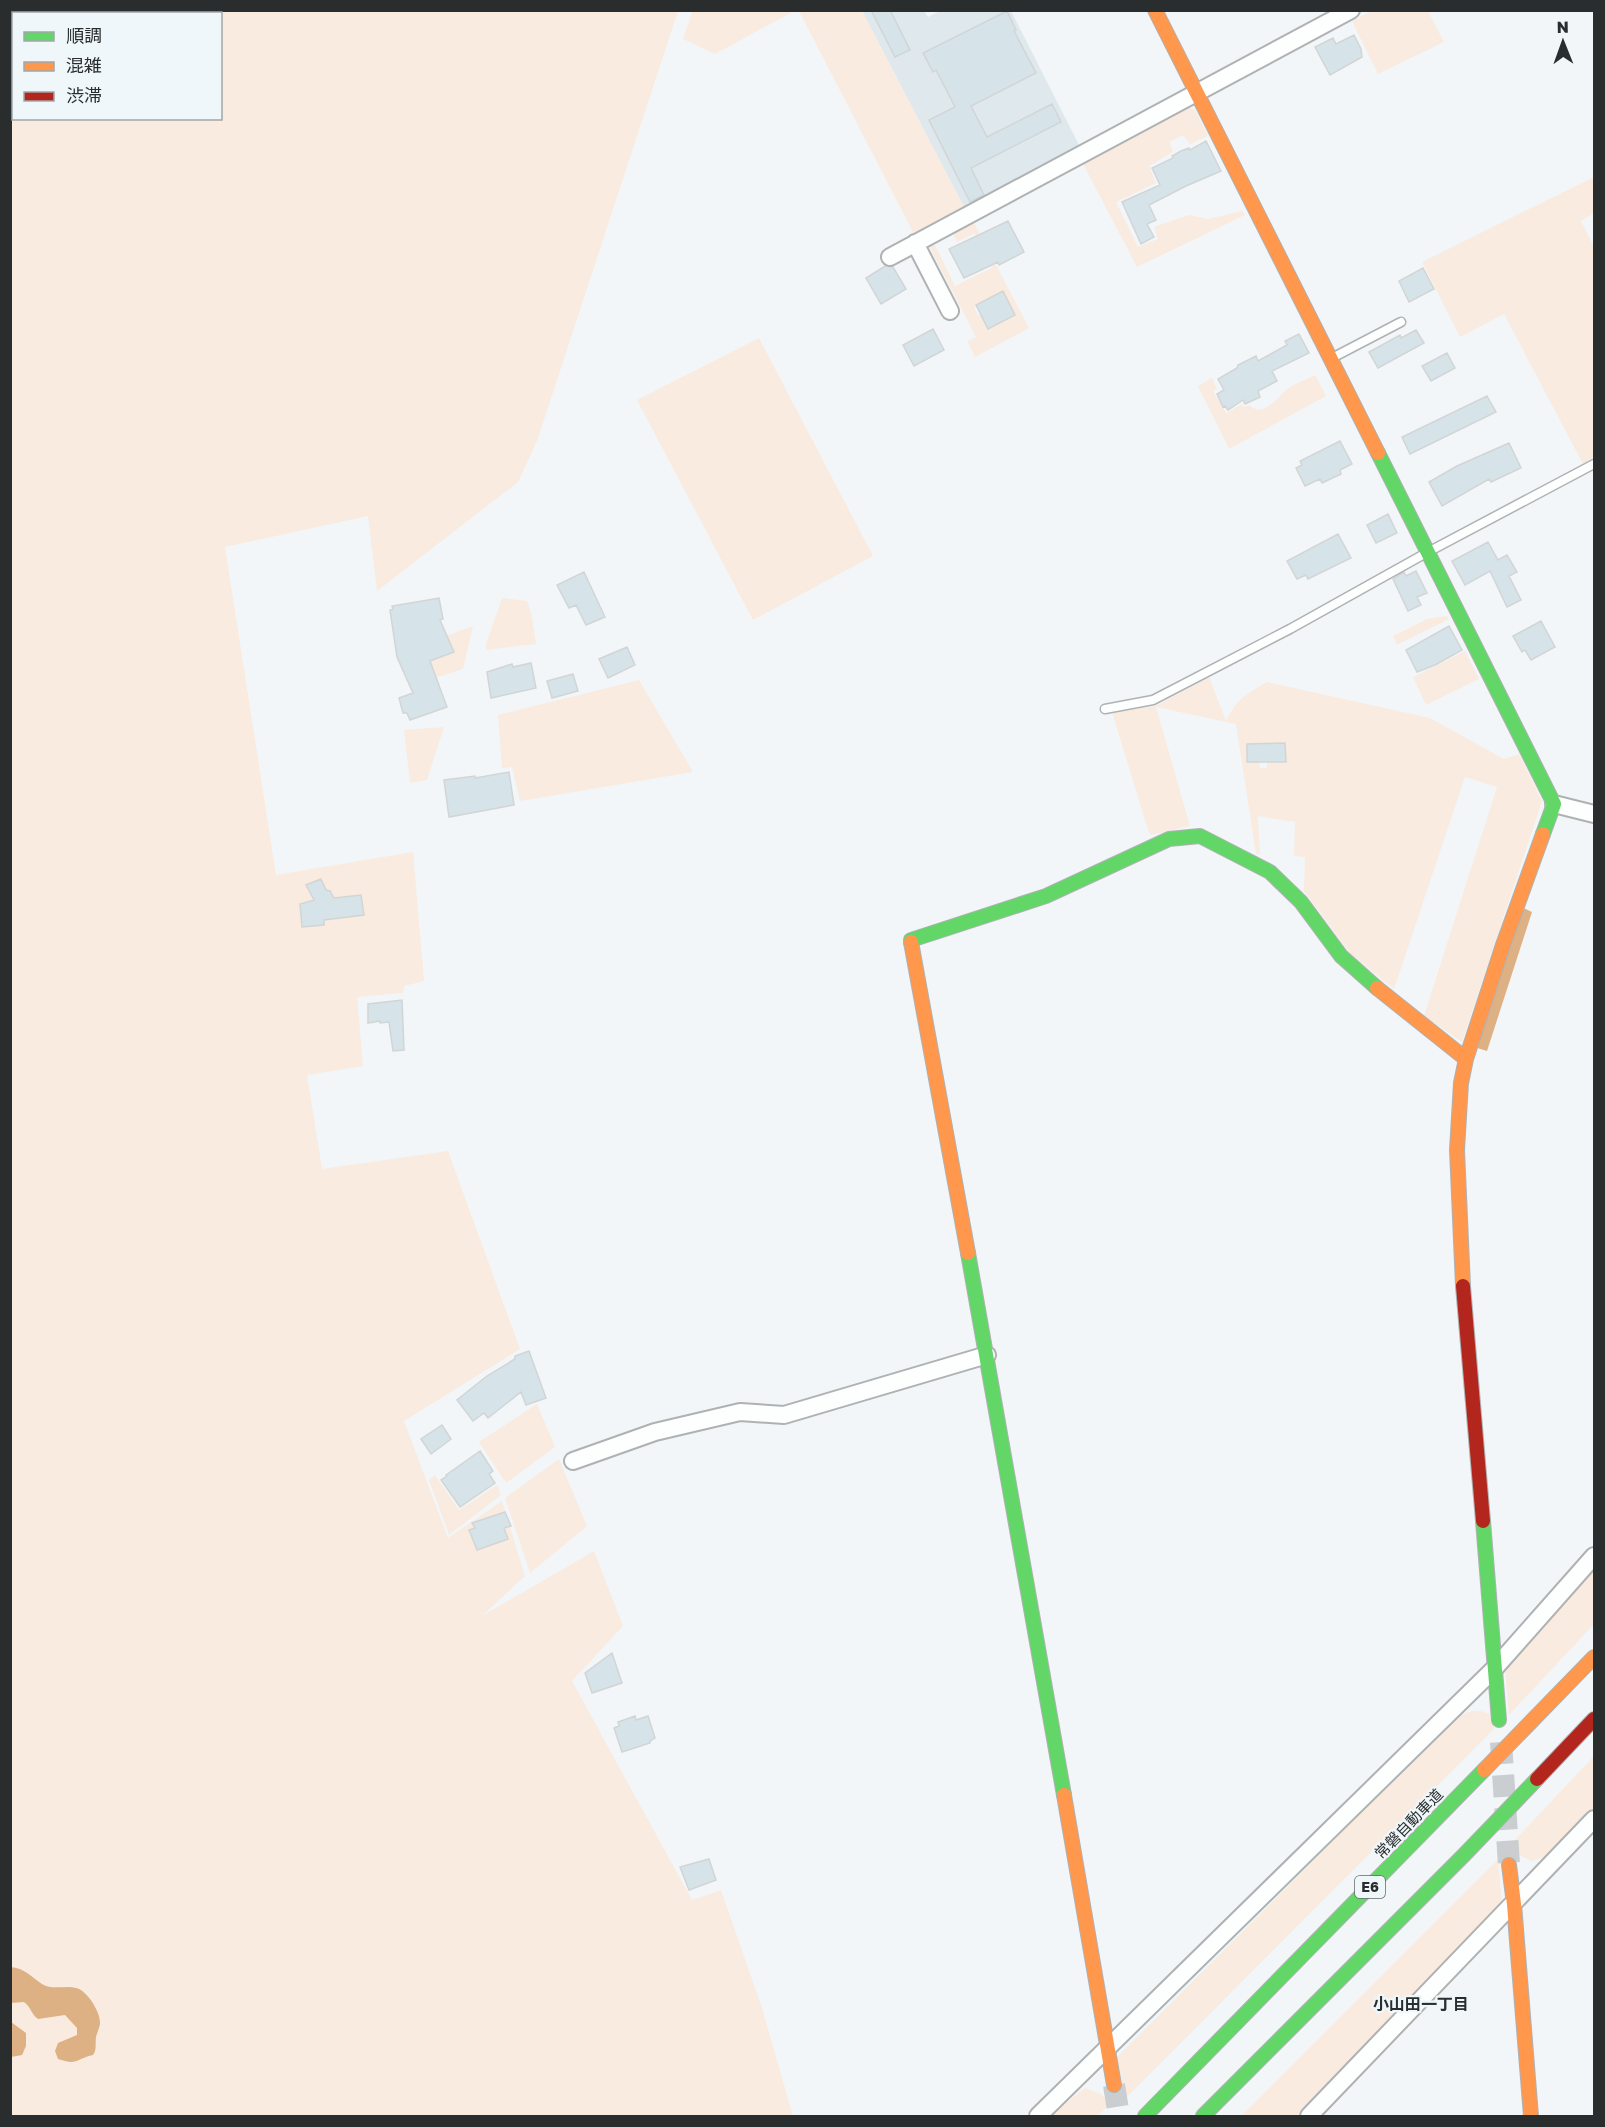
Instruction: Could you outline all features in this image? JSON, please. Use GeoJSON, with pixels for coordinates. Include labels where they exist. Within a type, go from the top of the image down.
{"type":"FeatureCollection","features":[{"type":"Feature","properties":{"kind":"main road"},"geometry":{"type":"LineString","coordinates":[[1155,10],[1554,804],[1503,945],[1466,1059],[1461,1083],[1457,1150],[1464,1297],[1500,1720]]}},
{"type":"Feature","properties":{"kind":"main road"},"geometry":{"type":"LineString","coordinates":[[1114,2085],[987,1355],[911,940],[1046,896],[1169,839],[1200,836],[1270,872],[1301,902],[1341,956],[1374,986],[1466,1059]]}},
{"type":"Feature","properties":{"kind":"main road","name":"常磐自動車道"},"geometry":{"type":"LineString","coordinates":[[1145,2116],[1594,1657]]}},
{"type":"Feature","properties":{"kind":"main road"},"geometry":{"type":"LineString","coordinates":[[1203,2116],[1455,1863],[1594,1719]]}},
{"type":"Feature","properties":{"kind":"main road"},"geometry":{"type":"LineString","coordinates":[[1509,1865],[1531,2116]]}},
{"type":"Feature","properties":{"kind":"street"},"geometry":{"type":"LineString","coordinates":[[890,257],[1351,10]]}},
{"type":"Feature","properties":{"kind":"street"},"geometry":{"type":"LineString","coordinates":[[915,243],[950,311]]}},
{"type":"Feature","properties":{"kind":"street"},"geometry":{"type":"LineString","coordinates":[[1554,804],[1594,814]]}},
{"type":"Feature","properties":{"kind":"street"},"geometry":{"type":"LineString","coordinates":[[573,1461],[655,1432],[740,1412],[784,1415],[987,1355]]}},
{"type":"Feature","properties":{"kind":"street"},"geometry":{"type":"LineString","coordinates":[[1038,2116],[1494,1669],[1594,1557]]}},
{"type":"Feature","properties":{"kind":"street"},"geometry":{"type":"LineString","coordinates":[[1309,2116],[1594,1819]]}},
{"type":"Feature","properties":{"kind":"lane"},"geometry":{"type":"LineString","coordinates":[[1330,359],[1401,322]]}},
{"type":"Feature","properties":{"kind":"lane"},"geometry":{"type":"LineString","coordinates":[[1105,709],[1153,700],[1290,629],[1428,552],[1594,464]]}},
{"type":"Feature","properties":{"kind":"shaded area"},"geometry":{"type":"Polygon","coordinates":[[[693,10],[794,11],[715,54],[683,39],[693,10]]]}},
{"type":"Feature","properties":{"kind":"shaded area"},"geometry":{"type":"Polygon","coordinates":[[[10,11],[678,11],[537,441],[518,482],[377,591],[368,516],[225,547],[276,875],[413,852],[424,981],[404,986],[403,993],[357,997],[363,1066],[307,1075],[322,1169],[448,1151],[520,1349],[404,1421],[448,1538],[502,1501],[525,1576],[482,1616],[594,1551],[623,1626],[572,1681],[692,1900],[721,1890],[762,2008],[793,2116],[11,2116],[10,11]]]}},
{"type":"Feature","properties":{"kind":"shaded area"},"geometry":{"type":"Polygon","coordinates":[[[799,11],[862,11],[965,209],[914,234],[799,11]]]}},
{"type":"Feature","properties":{"kind":"shaded area"},"geometry":{"type":"Polygon","coordinates":[[[862,11],[924,11],[928,17],[940,11],[1011,11],[1080,147],[965,209],[862,11]]]}},
{"type":"Feature","properties":{"kind":"shaded area"},"geometry":{"type":"Polygon","coordinates":[[[1372,11],[1428,11],[1444,42],[1378,74],[1352,21],[1372,11]]]}},
{"type":"Feature","properties":{"kind":"shaded area"},"geometry":{"type":"Polygon","coordinates":[[[1188,107],[1195,110],[1208,136],[1190,144],[1183,135],[1169,142],[1173,152],[1149,166],[1156,183],[1116,202],[1138,247],[1158,239],[1154,227],[1189,215],[1208,219],[1242,211],[1245,215],[1137,267],[1082,162],[1188,107]]]}},
{"type":"Feature","properties":{"kind":"shaded area"},"geometry":{"type":"Polygon","coordinates":[[[1594,177],[1594,213],[1581,221],[1594,247],[1594,457],[1583,464],[1504,314],[1460,337],[1422,262],[1594,177]]]}},
{"type":"Feature","properties":{"kind":"shaded area"},"geometry":{"type":"Polygon","coordinates":[[[972,219],[1029,328],[975,357],[967,341],[976,337],[928,244],[933,241],[955,286],[992,268],[975,233],[957,242],[951,229],[972,219]],[[1003,291],[975,305],[978,315],[981,315],[988,329],[1015,315],[1003,291]]]}},
{"type":"Feature","properties":{"kind":"shaded area"},"geometry":{"type":"Polygon","coordinates":[[[759,338],[873,556],[753,620],[637,400],[759,338]]]}},
{"type":"Feature","properties":{"kind":"shaded area"},"geometry":{"type":"Polygon","coordinates":[[[1315,375],[1326,396],[1229,449],[1198,386],[1212,378],[1217,389],[1213,391],[1226,413],[1242,404],[1243,407],[1249,405],[1259,410],[1273,403],[1295,384],[1315,375]]]}},
{"type":"Feature","properties":{"kind":"shaded area"},"geometry":{"type":"Polygon","coordinates":[[[502,598],[527,601],[536,644],[486,650],[502,598]]]}},
{"type":"Feature","properties":{"kind":"shaded area"},"geometry":{"type":"Polygon","coordinates":[[[1447,616],[1449,619],[1397,645],[1393,636],[1427,619],[1447,616]]]}},
{"type":"Feature","properties":{"kind":"shaded area"},"geometry":{"type":"Polygon","coordinates":[[[473,626],[463,669],[435,678],[421,645],[473,626]]]}},
{"type":"Feature","properties":{"kind":"shaded area"},"geometry":{"type":"Polygon","coordinates":[[[1465,651],[1479,679],[1426,705],[1413,677],[1465,651]]]}},
{"type":"Feature","properties":{"kind":"shaded area"},"geometry":{"type":"Polygon","coordinates":[[[1209,677],[1226,721],[1234,707],[1243,698],[1267,682],[1430,718],[1504,759],[1519,754],[1542,801],[1462,1042],[1424,1016],[1497,787],[1465,777],[1394,989],[1350,953],[1304,891],[1305,857],[1294,856],[1295,822],[1258,816],[1260,854],[1256,854],[1236,724],[1156,707],[1190,826],[1151,835],[1112,712],[1156,706],[1209,677]],[[1285,743],[1247,744],[1247,762],[1259,762],[1260,768],[1267,768],[1267,763],[1286,762],[1285,743]]]}},
{"type":"Feature","properties":{"kind":"shaded area"},"geometry":{"type":"Polygon","coordinates":[[[639,680],[693,772],[520,801],[512,767],[502,768],[498,715],[639,680]]]}},
{"type":"Feature","properties":{"kind":"shaded area"},"geometry":{"type":"Polygon","coordinates":[[[444,727],[427,780],[410,783],[404,730],[444,727]]]}},
{"type":"Feature","properties":{"kind":"shaded area"},"geometry":{"type":"Polygon","coordinates":[[[1521,907],[1532,912],[1487,1051],[1474,1047],[1521,907]]]}},
{"type":"Feature","properties":{"kind":"shaded area"},"geometry":{"type":"Polygon","coordinates":[[[537,1404],[555,1447],[506,1483],[479,1442],[537,1404]]]}},
{"type":"Feature","properties":{"kind":"shaded area"},"geometry":{"type":"Polygon","coordinates":[[[559,1459],[587,1526],[530,1573],[505,1498],[559,1459]]]}},
{"type":"Feature","properties":{"kind":"shaded area"},"geometry":{"type":"Polygon","coordinates":[[[435,1475],[459,1510],[497,1485],[501,1495],[449,1535],[429,1480],[435,1475]]]}},
{"type":"Feature","properties":{"kind":"shaded area"},"geometry":{"type":"Polygon","coordinates":[[[1594,1569],[1594,1624],[1509,1715],[1505,1669],[1594,1569]]]}},
{"type":"Feature","properties":{"kind":"shaded area"},"geometry":{"type":"Polygon","coordinates":[[[1473,1711],[1489,1714],[1494,1729],[1125,2099],[1117,2057],[1459,1715],[1473,1711]]]}},
{"type":"Feature","properties":{"kind":"shaded area"},"geometry":{"type":"Polygon","coordinates":[[[1594,1756],[1594,1810],[1549,1856],[1531,1861],[1517,1854],[1513,1842],[1594,1756]]]}},
{"type":"Feature","properties":{"kind":"shaded area"},"geometry":{"type":"Polygon","coordinates":[[[1498,1859],[1502,1905],[1353,2061],[1297,2116],[1241,2116],[1498,1859]]]}},
{"type":"Feature","properties":{"kind":"shaded area"},"geometry":{"type":"Polygon","coordinates":[[[10,1967],[24,1971],[46,1986],[75,1988],[87,1995],[94,2004],[100,2020],[93,2055],[73,2062],[58,2059],[55,2051],[58,2043],[77,2035],[77,2028],[65,2015],[38,2019],[24,2002],[11,2003],[10,1967]]]}},
{"type":"Feature","properties":{"kind":"shaded area"},"geometry":{"type":"Polygon","coordinates":[[[11,2022],[26,2033],[26,2046],[22,2055],[11,2057],[11,2022]]]}},
{"type":"Feature","properties":{"kind":"shaded area"},"geometry":{"type":"Polygon","coordinates":[[[1085,2088],[1101,2094],[1110,2105],[1097,2116],[1050,2116],[1085,2088]]]}},
{"type":"Feature","properties":{"kind":"building"},"geometry":{"type":"Polygon","coordinates":[[[871,10],[890,10],[910,50],[895,57],[871,10]]]}},
{"type":"Feature","properties":{"kind":"building"},"geometry":{"type":"Polygon","coordinates":[[[1007,11],[1016,30],[1014,31],[1036,73],[971,106],[987,137],[1052,104],[1061,122],[971,168],[984,195],[970,202],[929,120],[955,107],[936,70],[933,72],[923,53],[1007,11]]]}},
{"type":"Feature","properties":{"kind":"building"},"geometry":{"type":"Polygon","coordinates":[[[1354,35],[1362,57],[1330,75],[1315,47],[1333,38],[1336,44],[1354,35]]]}},
{"type":"Feature","properties":{"kind":"building"},"geometry":{"type":"Polygon","coordinates":[[[1206,141],[1221,171],[1149,205],[1156,220],[1147,224],[1154,237],[1141,244],[1122,202],[1160,185],[1152,168],[1173,158],[1172,156],[1181,151],[1189,148],[1190,150],[1206,141]]]}},
{"type":"Feature","properties":{"kind":"building"},"geometry":{"type":"Polygon","coordinates":[[[1008,221],[1024,252],[999,265],[998,262],[964,278],[949,249],[1008,221]]]}},
{"type":"Feature","properties":{"kind":"building"},"geometry":{"type":"Polygon","coordinates":[[[885,266],[893,267],[906,289],[881,304],[866,278],[885,266]]]}},
{"type":"Feature","properties":{"kind":"building"},"geometry":{"type":"Polygon","coordinates":[[[1423,268],[1434,289],[1409,302],[1399,281],[1423,268]]]}},
{"type":"Feature","properties":{"kind":"building"},"geometry":{"type":"Polygon","coordinates":[[[1003,291],[1015,315],[988,329],[976,305],[1003,291]]]}},
{"type":"Feature","properties":{"kind":"building"},"geometry":{"type":"Polygon","coordinates":[[[933,329],[944,350],[914,366],[903,345],[933,329]]]}},
{"type":"Feature","properties":{"kind":"building"},"geometry":{"type":"Polygon","coordinates":[[[1416,330],[1424,343],[1378,368],[1369,352],[1400,335],[1401,338],[1416,330]]]}},
{"type":"Feature","properties":{"kind":"building"},"geometry":{"type":"Polygon","coordinates":[[[1299,334],[1309,353],[1272,371],[1277,381],[1258,391],[1260,397],[1245,404],[1243,400],[1228,410],[1225,406],[1223,407],[1217,394],[1224,390],[1218,379],[1256,356],[1258,361],[1287,345],[1285,341],[1299,334]]]}},
{"type":"Feature","properties":{"kind":"building"},"geometry":{"type":"Polygon","coordinates":[[[1447,353],[1455,368],[1431,381],[1422,366],[1447,353]]]}},
{"type":"Feature","properties":{"kind":"building"},"geometry":{"type":"Polygon","coordinates":[[[1487,396],[1496,412],[1410,454],[1402,437],[1487,396]]]}},
{"type":"Feature","properties":{"kind":"building"},"geometry":{"type":"Polygon","coordinates":[[[1340,441],[1352,464],[1340,470],[1341,474],[1322,483],[1320,479],[1305,486],[1296,468],[1302,465],[1300,461],[1340,441]]]}},
{"type":"Feature","properties":{"kind":"building"},"geometry":{"type":"Polygon","coordinates":[[[1509,443],[1521,468],[1491,482],[1489,479],[1442,506],[1429,482],[1457,466],[1509,443]]]}},
{"type":"Feature","properties":{"kind":"building"},"geometry":{"type":"Polygon","coordinates":[[[1388,514],[1397,533],[1376,543],[1367,525],[1388,514]]]}},
{"type":"Feature","properties":{"kind":"building"},"geometry":{"type":"Polygon","coordinates":[[[1338,534],[1351,558],[1308,579],[1306,575],[1297,579],[1287,561],[1338,534]]]}},
{"type":"Feature","properties":{"kind":"building"},"geometry":{"type":"Polygon","coordinates":[[[1488,542],[1498,560],[1507,555],[1517,572],[1509,576],[1521,600],[1507,607],[1490,571],[1465,585],[1452,561],[1488,542]]]}},
{"type":"Feature","properties":{"kind":"building"},"geometry":{"type":"Polygon","coordinates":[[[1416,571],[1427,593],[1417,597],[1421,605],[1408,611],[1393,579],[1404,572],[1406,576],[1416,571]]]}},
{"type":"Feature","properties":{"kind":"building"},"geometry":{"type":"Polygon","coordinates":[[[584,572],[605,617],[586,625],[576,605],[569,608],[557,585],[584,572]]]}},
{"type":"Feature","properties":{"kind":"building"},"geometry":{"type":"Polygon","coordinates":[[[439,598],[443,619],[440,620],[454,652],[430,661],[447,707],[410,720],[407,713],[403,713],[399,698],[413,693],[397,657],[390,610],[393,609],[392,606],[439,598]]]}},
{"type":"Feature","properties":{"kind":"building"},"geometry":{"type":"Polygon","coordinates":[[[1541,621],[1555,647],[1531,660],[1525,650],[1522,652],[1513,636],[1541,621]]]}},
{"type":"Feature","properties":{"kind":"building"},"geometry":{"type":"Polygon","coordinates":[[[1449,626],[1462,650],[1417,672],[1406,650],[1449,626]]]}},
{"type":"Feature","properties":{"kind":"building"},"geometry":{"type":"Polygon","coordinates":[[[627,647],[635,665],[608,678],[599,659],[627,647]]]}},
{"type":"Feature","properties":{"kind":"building"},"geometry":{"type":"Polygon","coordinates":[[[531,663],[536,688],[491,698],[487,672],[512,664],[513,667],[531,663]]]}},
{"type":"Feature","properties":{"kind":"building"},"geometry":{"type":"Polygon","coordinates":[[[573,674],[578,691],[552,698],[547,681],[573,674]]]}},
{"type":"Feature","properties":{"kind":"building"},"geometry":{"type":"Polygon","coordinates":[[[1285,743],[1286,762],[1247,762],[1247,744],[1285,743]]]}},
{"type":"Feature","properties":{"kind":"building"},"geometry":{"type":"Polygon","coordinates":[[[509,772],[514,805],[449,817],[444,780],[475,776],[475,778],[509,772]]]}},
{"type":"Feature","properties":{"kind":"building"},"geometry":{"type":"Polygon","coordinates":[[[321,879],[326,890],[330,891],[334,898],[361,895],[364,915],[324,920],[324,925],[302,927],[300,904],[314,900],[306,885],[321,879]]]}},
{"type":"Feature","properties":{"kind":"building"},"geometry":{"type":"Polygon","coordinates":[[[402,1000],[404,1050],[393,1051],[389,1022],[368,1023],[368,1004],[402,1000]]]}},
{"type":"Feature","properties":{"kind":"building"},"geometry":{"type":"Polygon","coordinates":[[[529,1351],[546,1398],[526,1405],[521,1392],[488,1418],[484,1413],[473,1421],[457,1400],[487,1376],[515,1359],[515,1356],[529,1351]]]}},
{"type":"Feature","properties":{"kind":"building"},"geometry":{"type":"Polygon","coordinates":[[[442,1425],[451,1439],[431,1454],[421,1439],[442,1425]]]}},
{"type":"Feature","properties":{"kind":"building"},"geometry":{"type":"Polygon","coordinates":[[[480,1451],[493,1471],[489,1474],[495,1483],[460,1507],[441,1480],[480,1451]]]}},
{"type":"Feature","properties":{"kind":"building"},"geometry":{"type":"Polygon","coordinates":[[[505,1512],[511,1526],[504,1528],[508,1539],[477,1550],[469,1530],[475,1528],[472,1523],[505,1512]]]}},
{"type":"Feature","properties":{"kind":"building"},"geometry":{"type":"Polygon","coordinates":[[[612,1653],[622,1683],[592,1693],[585,1673],[612,1653]]]}},
{"type":"Feature","properties":{"kind":"building"},"geometry":{"type":"Polygon","coordinates":[[[635,1716],[636,1720],[648,1716],[655,1738],[650,1743],[622,1752],[614,1728],[619,1726],[618,1722],[635,1716]]]}},
{"type":"Feature","properties":{"kind":"building"},"geometry":{"type":"Polygon","coordinates":[[[709,1859],[716,1880],[689,1890],[680,1867],[709,1859]]]}},
{"type":"Feature","properties":{"kind":"tunnel"},"geometry":{"type":"LineString","coordinates":[[1501,1742],[1509,1865]]}},
{"type":"Feature","properties":{"kind":"tunnel"},"geometry":{"type":"LineString","coordinates":[[1114,2085],[1119,2116]]}},
{"type":"Feature","properties":{"kind":"traffic: fast"},"geometry":{"type":"LineString","coordinates":[[1378,453],[1554,804],[1543,834]]}},
{"type":"Feature","properties":{"kind":"traffic: fast"},"geometry":{"type":"LineString","coordinates":[[911,942],[911,940],[1046,896],[1169,839],[1200,836],[1270,872],[1301,902],[1341,956],[1377,988]]}},
{"type":"Feature","properties":{"kind":"traffic: fast"},"geometry":{"type":"LineString","coordinates":[[968,1253],[1064,1795]]}},
{"type":"Feature","properties":{"kind":"traffic: fast"},"geometry":{"type":"LineString","coordinates":[[1483,1521],[1499,1720]]}},
{"type":"Feature","properties":{"kind":"traffic: fast"},"geometry":{"type":"LineString","coordinates":[[1145,2116],[1484,1770]]}},
{"type":"Feature","properties":{"kind":"traffic: fast"},"geometry":{"type":"LineString","coordinates":[[1203,2116],[1537,1779]]}},
{"type":"Feature","properties":{"kind":"traffic: slow"},"geometry":{"type":"LineString","coordinates":[[1155,10],[1378,453]]}},
{"type":"Feature","properties":{"kind":"traffic: slow"},"geometry":{"type":"LineString","coordinates":[[1463,1286],[1457,1150],[1461,1083],[1466,1059],[1503,945],[1543,834]]}},
{"type":"Feature","properties":{"kind":"traffic: slow"},"geometry":{"type":"LineString","coordinates":[[911,942],[968,1253]]}},
{"type":"Feature","properties":{"kind":"traffic: slow"},"geometry":{"type":"LineString","coordinates":[[1377,988],[1466,1059]]}},
{"type":"Feature","properties":{"kind":"traffic: slow"},"geometry":{"type":"LineString","coordinates":[[1484,1770],[1594,1657]]}},
{"type":"Feature","properties":{"kind":"traffic: slow"},"geometry":{"type":"LineString","coordinates":[[1064,1795],[1114,2085]]}},
{"type":"Feature","properties":{"kind":"traffic: slow"},"geometry":{"type":"LineString","coordinates":[[1509,1865],[1531,2116]]}},
{"type":"Feature","properties":{"kind":"traffic: jam"},"geometry":{"type":"LineString","coordinates":[[1463,1286],[1483,1521]]}},
{"type":"Feature","properties":{"kind":"traffic: jam"},"geometry":{"type":"LineString","coordinates":[[1537,1779],[1594,1719]]}},
{"type":"Feature","properties":{"kind":"district","name":"小山田一丁目"},"geometry":{"type":"Point","coordinates":[1421,2004]}}]}
